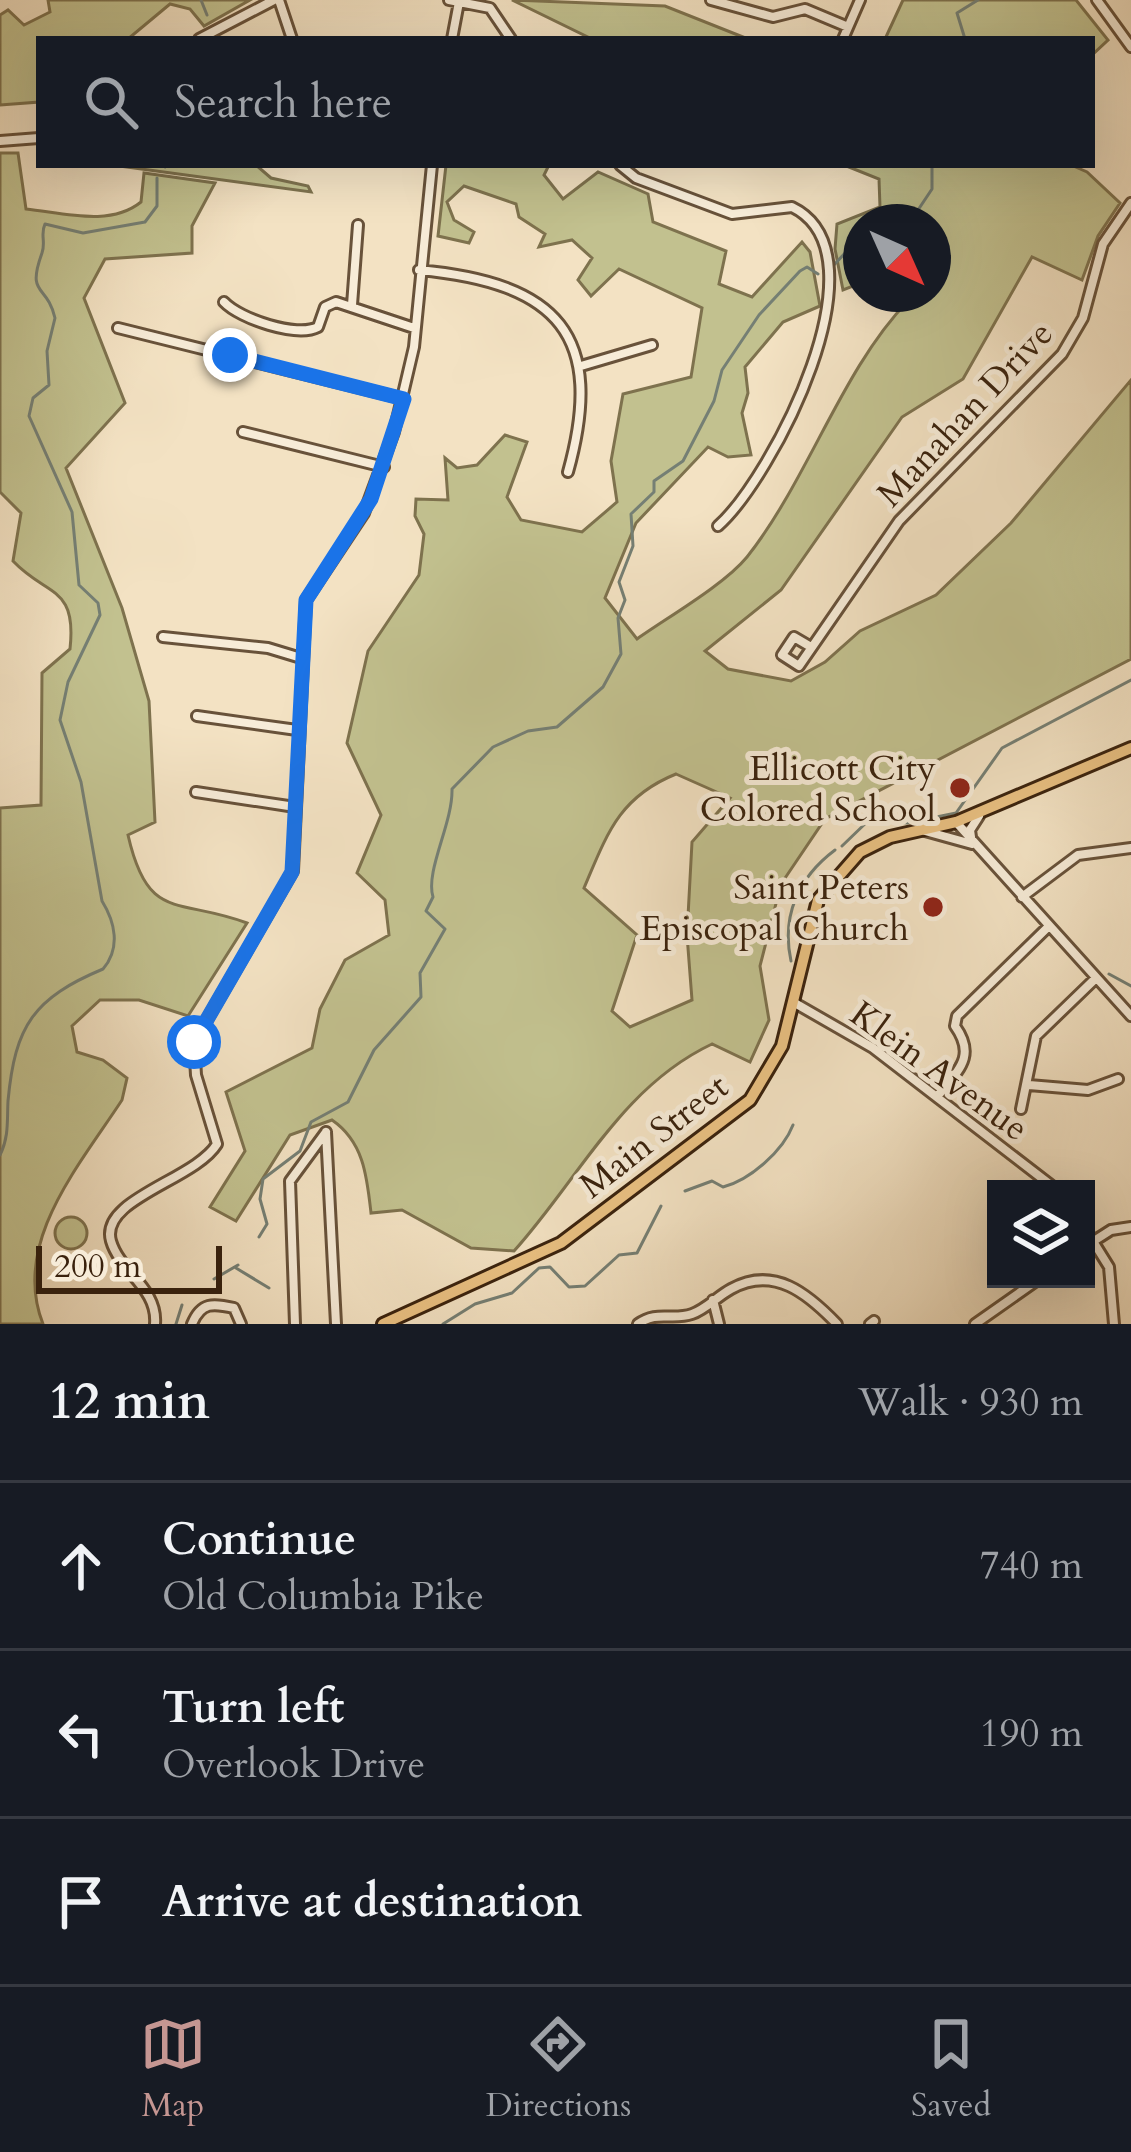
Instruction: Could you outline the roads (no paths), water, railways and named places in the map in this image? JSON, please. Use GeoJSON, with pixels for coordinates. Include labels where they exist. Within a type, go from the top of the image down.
{"type":"FeatureCollection","features":[{"type":"Feature","properties":{"kind":"main road","name":"Main Street"},"geometry":{"type":"LineString","coordinates":[[383,1324],[561,1243],[739,1111],[777,1059],[808,929],[824,890],[869,845],[956,822],[1131,748]]}},
{"type":"Feature","properties":{"kind":"main road"},"geometry":{"type":"LineString","coordinates":[[416,1311],[422,1324]]}},
{"type":"Feature","properties":{"kind":"street"},"geometry":{"type":"LineString","coordinates":[[205,36],[276,0],[291,36]]}},
{"type":"Feature","properties":{"kind":"street"},"geometry":{"type":"LineString","coordinates":[[452,36],[457,0],[490,8],[509,36]]}},
{"type":"Feature","properties":{"kind":"street"},"geometry":{"type":"LineString","coordinates":[[711,0],[772,17],[798,4],[848,26]]}},
{"type":"Feature","properties":{"kind":"street"},"geometry":{"type":"LineString","coordinates":[[844,36],[860,0]]}},
{"type":"Feature","properties":{"kind":"street"},"geometry":{"type":"LineString","coordinates":[[1097,0],[1131,47]]}},
{"type":"Feature","properties":{"kind":"street"},"geometry":{"type":"LineString","coordinates":[[0,141],[36,138]]}},
{"type":"Feature","properties":{"kind":"street"},"geometry":{"type":"LineString","coordinates":[[155,1324],[154,1305],[114,1249],[110,1224],[117,1210],[176,1179],[215,1149],[217,1136],[196,1075],[194,1042],[289,882],[296,859],[297,730],[310,590],[364,513],[384,467],[404,399],[432,168]]}},
{"type":"Feature","properties":{"kind":"street"},"geometry":{"type":"LineString","coordinates":[[625,168],[732,214],[792,207],[810,220],[820,241],[829,312],[797,405],[740,506],[718,526]]}},
{"type":"Feature","properties":{"kind":"street","name":"Manahan Drive"},"geometry":{"type":"LineString","coordinates":[[811,647],[899,520],[1071,342],[1103,244],[1131,203]]}},
{"type":"Feature","properties":{"kind":"street"},"geometry":{"type":"LineString","coordinates":[[352,305],[358,225]]}},
{"type":"Feature","properties":{"kind":"street"},"geometry":{"type":"LineString","coordinates":[[419,270],[472,277],[524,296],[558,323],[581,366],[584,409],[568,472]]}},
{"type":"Feature","properties":{"kind":"street"},"geometry":{"type":"LineString","coordinates":[[224,302],[240,315],[306,332],[318,327],[332,302],[414,328]]}},
{"type":"Feature","properties":{"kind":"street"},"geometry":{"type":"LineString","coordinates":[[118,328],[404,399]]}},
{"type":"Feature","properties":{"kind":"street"},"geometry":{"type":"LineString","coordinates":[[581,366],[652,345]]}},
{"type":"Feature","properties":{"kind":"street"},"geometry":{"type":"LineString","coordinates":[[243,432],[384,467]]}},
{"type":"Feature","properties":{"kind":"street"},"geometry":{"type":"LineString","coordinates":[[163,638],[301,658]]}},
{"type":"Feature","properties":{"kind":"street"},"geometry":{"type":"LineString","coordinates":[[197,716],[297,730]]}},
{"type":"Feature","properties":{"kind":"street"},"geometry":{"type":"LineString","coordinates":[[196,792],[295,807]]}},
{"type":"Feature","properties":{"kind":"street"},"geometry":{"type":"LineString","coordinates":[[972,844],[971,826],[984,811]]}},
{"type":"Feature","properties":{"kind":"street"},"geometry":{"type":"LineString","coordinates":[[956,822],[1131,1016]]}},
{"type":"Feature","properties":{"kind":"street"},"geometry":{"type":"LineString","coordinates":[[910,832],[949,835],[972,844]]}},
{"type":"Feature","properties":{"kind":"street"},"geometry":{"type":"LineString","coordinates":[[1022,897],[1078,855],[1131,848]]}},
{"type":"Feature","properties":{"kind":"street"},"geometry":{"type":"LineString","coordinates":[[937,1097],[968,1056],[969,1046],[955,1026],[957,1016],[1048,926]]}},
{"type":"Feature","properties":{"kind":"street"},"geometry":{"type":"LineString","coordinates":[[1021,1109],[1036,1036],[1096,978]]}},
{"type":"Feature","properties":{"kind":"street","name":"Klein Avenue"},"geometry":{"type":"LineString","coordinates":[[793,1002],[873,1048],[1046,1180]]}},
{"type":"Feature","properties":{"kind":"street"},"geometry":{"type":"LineString","coordinates":[[1029,1085],[1088,1090],[1118,1079]]}},
{"type":"Feature","properties":{"kind":"street"},"geometry":{"type":"LineString","coordinates":[[295,1324],[290,1181],[326,1132],[336,1324]]}},
{"type":"Feature","properties":{"kind":"street"},"geometry":{"type":"LineString","coordinates":[[1095,1241],[1131,1227]]}},
{"type":"Feature","properties":{"kind":"street"},"geometry":{"type":"LineString","coordinates":[[1095,1249],[1109,1267],[1114,1324]]}},
{"type":"Feature","properties":{"kind":"street"},"geometry":{"type":"LineString","coordinates":[[638,1324],[654,1315],[695,1313],[742,1283],[776,1281],[805,1293],[837,1324]]}},
{"type":"Feature","properties":{"kind":"street"},"geometry":{"type":"LineString","coordinates":[[975,1324],[1026,1288]]}},
{"type":"Feature","properties":{"kind":"street"},"geometry":{"type":"LineString","coordinates":[[713,1300],[719,1324]]}},
{"type":"Feature","properties":{"kind":"street"},"geometry":{"type":"LineString","coordinates":[[192,1324],[206,1305],[234,1308],[241,1324]]}},
{"type":"Feature","properties":{"kind":"waterway"},"geometry":{"type":"LineString","coordinates":[[201,0],[207,15]]}},
{"type":"Feature","properties":{"kind":"waterway"},"geometry":{"type":"LineString","coordinates":[[964,36],[957,13],[978,0]]}},
{"type":"Feature","properties":{"kind":"waterway"},"geometry":{"type":"LineString","coordinates":[[922,204],[932,189],[932,168]]}},
{"type":"Feature","properties":{"kind":"waterway"},"geometry":{"type":"LineString","coordinates":[[0,1155],[11,1075],[23,1033],[44,1003],[103,969],[114,944],[81,782],[60,720],[68,682],[100,615],[98,603],[79,585],[72,512],[29,416],[33,398],[49,385],[47,351],[55,318],[36,277],[43,231],[45,224],[83,233],[145,222],[157,206],[157,178]]}},
{"type":"Feature","properties":{"kind":"waterway"},"geometry":{"type":"LineString","coordinates":[[832,267],[843,255]]}},
{"type":"Feature","properties":{"kind":"waterway"},"geometry":{"type":"LineString","coordinates":[[259,1237],[267,1224],[260,1199],[263,1179],[300,1151],[311,1122],[348,1102],[374,1050],[421,997],[420,973],[445,929],[426,911],[433,897],[433,874],[452,789],[493,747],[528,731],[557,727],[603,687],[621,654],[618,618],[625,600],[619,582],[633,546],[631,514],[654,492],[654,481],[683,461],[714,401],[722,370],[759,315],[800,271],[807,267],[818,274]]}},
{"type":"Feature","properties":{"kind":"waterway"},"geometry":{"type":"LineString","coordinates":[[842,846],[869,820],[907,823],[956,813],[1002,748],[1131,680]]}},
{"type":"Feature","properties":{"kind":"waterway"},"geometry":{"type":"LineString","coordinates":[[791,961],[789,928],[796,898],[812,872],[835,850]]}},
{"type":"Feature","properties":{"kind":"waterway"},"geometry":{"type":"LineString","coordinates":[[1109,974],[1131,986]]}},
{"type":"Feature","properties":{"kind":"waterway"},"geometry":{"type":"LineString","coordinates":[[685,1191],[712,1181],[723,1187],[744,1178],[774,1154],[793,1125]]}},
{"type":"Feature","properties":{"kind":"waterway"},"geometry":{"type":"LineString","coordinates":[[443,1324],[475,1304],[512,1293],[539,1268],[550,1267],[569,1287],[585,1286],[619,1255],[637,1253],[661,1206]]}},
{"type":"Feature","properties":{"kind":"waterway"},"geometry":{"type":"LineString","coordinates":[[214,1279],[238,1265]]}},
{"type":"Feature","properties":{"kind":"waterway"},"geometry":{"type":"LineString","coordinates":[[236,1268],[269,1288]]}},
{"type":"Feature","properties":{"kind":"waterway"},"geometry":{"type":"LineString","coordinates":[[176,1324],[182,1305]]}},
{"type":"Feature","properties":{"kind":"place","name":"Ellicott City Colored School"},"geometry":{"type":"Point","coordinates":[960,788]}},
{"type":"Feature","properties":{"kind":"place","name":"Saint Peters Episcopal Church"},"geometry":{"type":"Point","coordinates":[933,907]}}]}
